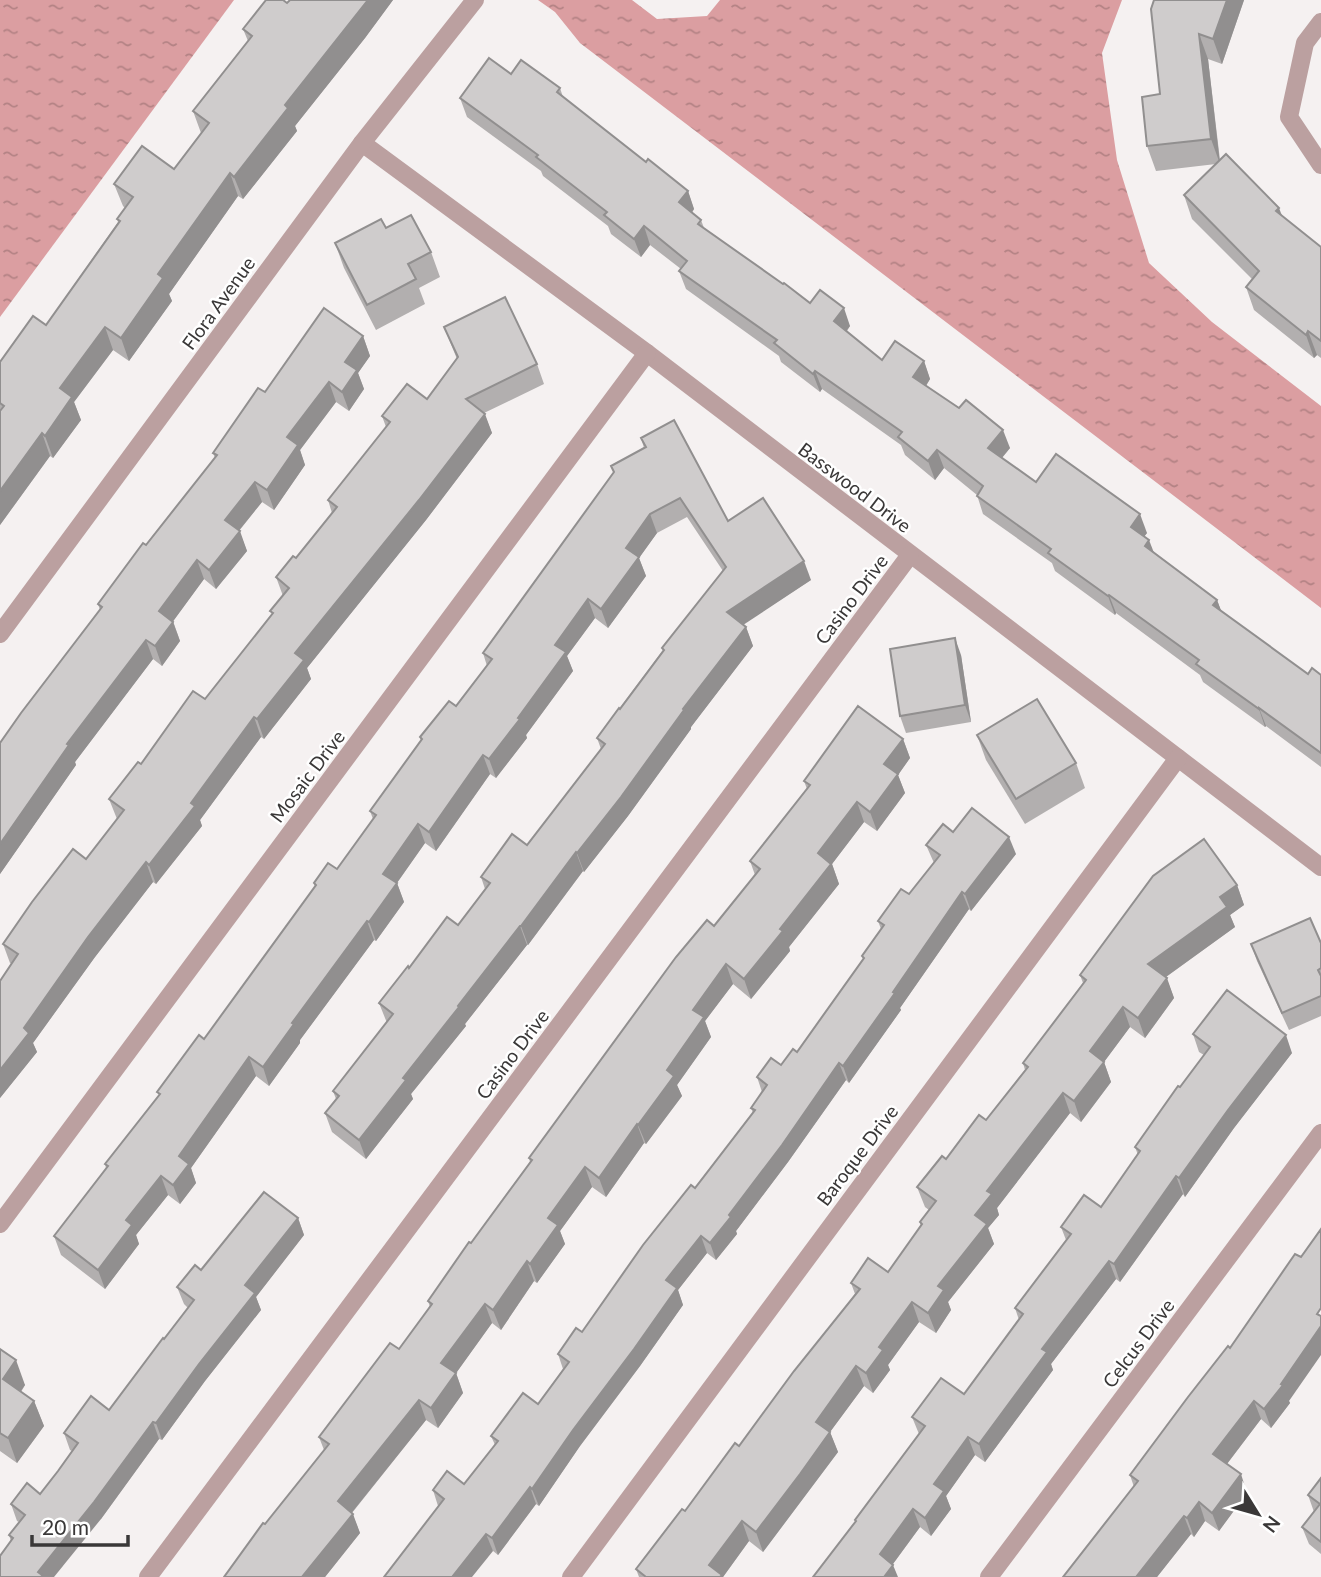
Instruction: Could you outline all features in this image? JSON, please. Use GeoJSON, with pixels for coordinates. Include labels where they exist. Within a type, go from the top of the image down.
{"type":"FeatureCollection","features":[{"type":"Feature","properties":{"kind":"street","name":"Flora Avenue"},"geometry":{"type":"LineString","coordinates":[[0,634],[362,143],[475,0]]}},
{"type":"Feature","properties":{"kind":"street"},"geometry":{"type":"LineString","coordinates":[[1321,22],[1305,43],[1289,117],[1321,165]]}},
{"type":"Feature","properties":{"kind":"street","name":"Basswood Drive"},"geometry":{"type":"LineString","coordinates":[[362,143],[647,353],[1321,866]]}},
{"type":"Feature","properties":{"kind":"street","name":"Mosaic Drive"},"geometry":{"type":"LineString","coordinates":[[0,1224],[647,353]]}},
{"type":"Feature","properties":{"kind":"street","name":"Casino Drive"},"geometry":{"type":"LineString","coordinates":[[148,1577],[910,555]]}},
{"type":"Feature","properties":{"kind":"street","name":"Baroque Drive"},"geometry":{"type":"LineString","coordinates":[[571,1577],[1178,758]]}},
{"type":"Feature","properties":{"kind":"street","name":"Celcus Drive"},"geometry":{"type":"LineString","coordinates":[[989,1577],[1321,1133]]}},
{"type":"Feature","properties":{"kind":"water"},"geometry":{"type":"Polygon","coordinates":[[[0,0],[234,0],[0,317],[0,0]]]}},
{"type":"Feature","properties":{"kind":"water"},"geometry":{"type":"Polygon","coordinates":[[[538,0],[632,0],[657,19],[707,16],[720,0],[1122,0],[1102,53],[1117,160],[1149,263],[1212,322],[1321,406],[1321,608],[580,43],[555,12],[538,0]]]}},
{"type":"Feature","properties":{"kind":"building"},"geometry":{"type":"Polygon","coordinates":[[[266,0],[283,0],[287,3],[290,0],[368,0],[285,105],[288,108],[234,177],[230,173],[158,274],[163,278],[121,338],[105,327],[60,388],[72,397],[45,436],[42,433],[0,491],[0,411],[4,406],[0,403],[0,362],[33,316],[46,325],[120,221],[117,219],[133,197],[114,184],[142,146],[174,169],[209,123],[193,111],[252,36],[243,29],[266,0]]]}},
{"type":"Feature","properties":{"kind":"building"},"geometry":{"type":"Polygon","coordinates":[[[1154,0],[1227,0],[1213,39],[1199,34],[1211,139],[1147,146],[1142,97],[1160,94],[1151,9],[1154,0]]]}},
{"type":"Feature","properties":{"kind":"building"},"geometry":{"type":"Polygon","coordinates":[[[489,58],[511,74],[521,60],[560,88],[557,92],[646,162],[648,159],[688,191],[679,202],[701,220],[698,224],[810,303],[820,290],[844,308],[834,321],[882,360],[895,341],[924,361],[913,377],[959,408],[966,400],[1003,430],[988,448],[1036,482],[1056,454],[1140,514],[1131,527],[1149,540],[1145,546],[1217,600],[1213,605],[1308,674],[1312,668],[1321,675],[1321,753],[1196,664],[1199,660],[1048,553],[1051,549],[977,496],[983,486],[937,450],[928,461],[898,437],[902,432],[815,371],[813,374],[774,343],[777,340],[679,271],[687,261],[644,226],[634,239],[604,215],[607,212],[536,157],[538,155],[460,98],[489,58]]]}},
{"type":"Feature","properties":{"kind":"building"},"geometry":{"type":"Polygon","coordinates":[[[1226,154],[1279,208],[1276,211],[1321,247],[1321,341],[1308,331],[1306,335],[1246,287],[1259,271],[1184,195],[1226,154]]]}},
{"type":"Feature","properties":{"kind":"building"},"geometry":{"type":"Polygon","coordinates":[[[411,215],[431,252],[408,264],[416,279],[367,305],[335,243],[381,219],[386,228],[411,215]]]}},
{"type":"Feature","properties":{"kind":"building"},"geometry":{"type":"Polygon","coordinates":[[[505,297],[537,364],[466,399],[485,414],[295,653],[304,660],[257,719],[254,717],[191,803],[195,806],[149,865],[146,862],[88,937],[24,1028],[29,1033],[0,1070],[0,981],[18,954],[3,944],[73,849],[86,859],[124,810],[109,799],[138,762],[141,764],[193,691],[205,699],[273,613],[270,611],[289,588],[276,577],[293,556],[296,558],[337,507],[328,500],[390,422],[382,416],[407,384],[427,399],[458,357],[444,327],[505,297]]]}},
{"type":"Feature","properties":{"kind":"building"},"geometry":{"type":"Polygon","coordinates":[[[324,308],[363,336],[345,362],[357,370],[342,392],[329,382],[287,437],[298,445],[267,490],[255,482],[225,520],[240,531],[209,570],[197,560],[159,611],[173,622],[155,646],[146,640],[67,744],[69,745],[0,844],[0,743],[102,607],[98,604],[143,543],[146,545],[217,455],[213,453],[258,388],[265,392],[324,308]]]}},
{"type":"Feature","properties":{"kind":"building"},"geometry":{"type":"Polygon","coordinates":[[[674,420],[728,521],[763,498],[804,561],[727,612],[746,627],[683,709],[621,797],[403,1078],[406,1080],[359,1140],[325,1113],[339,1096],[333,1091],[393,1014],[379,1003],[447,917],[458,925],[490,883],[481,877],[512,834],[527,845],[605,744],[597,738],[664,650],[662,648],[726,567],[680,498],[650,514],[626,548],[639,557],[601,609],[588,599],[555,645],[566,652],[518,718],[520,719],[489,759],[483,755],[429,832],[418,824],[383,874],[397,883],[292,1023],[294,1024],[263,1067],[249,1057],[179,1156],[189,1164],[173,1185],[161,1176],[126,1220],[132,1225],[98,1270],[54,1236],[108,1166],[105,1164],[160,1094],[157,1092],[199,1035],[204,1039],[316,885],[314,883],[328,863],[337,869],[376,815],[370,811],[422,739],[420,737],[449,701],[456,706],[492,659],[483,653],[614,472],[611,466],[646,447],[641,438],[674,420]]]}},
{"type":"Feature","properties":{"kind":"building"},"geometry":{"type":"Polygon","coordinates":[[[955,638],[965,705],[900,716],[890,649],[955,638]]]}},
{"type":"Feature","properties":{"kind":"building"},"geometry":{"type":"Polygon","coordinates":[[[1037,699],[1076,763],[1016,799],[977,735],[1037,699]]]}},
{"type":"Feature","properties":{"kind":"building"},"geometry":{"type":"Polygon","coordinates":[[[858,706],[903,739],[884,764],[898,774],[870,812],[857,802],[818,853],[831,864],[780,929],[783,931],[744,979],[726,964],[693,1010],[704,1017],[667,1070],[674,1076],[599,1178],[585,1167],[548,1218],[558,1225],[530,1264],[527,1261],[493,1310],[485,1304],[441,1363],[456,1373],[431,1408],[419,1400],[338,1501],[353,1514],[302,1577],[224,1577],[263,1523],[265,1524],[329,1444],[319,1437],[390,1343],[399,1349],[432,1304],[428,1301],[469,1242],[471,1243],[532,1160],[529,1158],[676,957],[707,920],[714,926],[760,869],[750,861],[810,785],[804,781],[858,706]]]}},
{"type":"Feature","properties":{"kind":"building"},"geometry":{"type":"Polygon","coordinates":[[[972,808],[1009,837],[965,894],[962,892],[893,992],[895,993],[843,1066],[839,1063],[729,1215],[731,1217],[710,1243],[701,1236],[666,1280],[677,1288],[532,1489],[530,1487],[492,1538],[486,1534],[452,1577],[384,1577],[444,1499],[433,1490],[447,1471],[464,1484],[498,1441],[491,1436],[523,1393],[538,1404],[569,1362],[558,1354],[576,1328],[582,1332],[643,1245],[691,1185],[695,1188],[755,1110],[751,1108],[767,1085],[757,1077],[771,1058],[781,1065],[793,1049],[797,1052],[864,958],[862,956],[884,925],[878,921],[901,889],[909,894],[940,855],[926,845],[943,824],[953,832],[972,808]]]}},
{"type":"Feature","properties":{"kind":"building"},"geometry":{"type":"Polygon","coordinates":[[[1204,839],[1237,885],[1220,897],[1227,907],[1148,964],[1167,978],[1138,1018],[1123,1007],[1090,1051],[1104,1062],[1074,1101],[1063,1093],[987,1191],[992,1194],[975,1215],[987,1224],[938,1286],[944,1290],[928,1313],[912,1302],[879,1347],[883,1350],[866,1373],[856,1366],[816,1422],[830,1432],[800,1474],[756,1532],[742,1521],[709,1565],[722,1575],[720,1577],[646,1577],[636,1569],[682,1509],[685,1511],[735,1443],[739,1446],[794,1371],[860,1289],[851,1283],[868,1258],[888,1272],[922,1224],[920,1222],[936,1201],[917,1187],[942,1156],[946,1159],[979,1115],[986,1120],[1028,1067],[1023,1063],[1086,980],[1080,975],[1153,876],[1204,839]]]}},
{"type":"Feature","properties":{"kind":"building"},"geometry":{"type":"Polygon","coordinates":[[[1310,918],[1321,943],[1321,968],[1318,970],[1321,976],[1321,996],[1282,1013],[1251,944],[1310,918]]]}},
{"type":"Feature","properties":{"kind":"building"},"geometry":{"type":"Polygon","coordinates":[[[1227,990],[1286,1035],[1179,1178],[1176,1176],[1114,1264],[1109,1261],[1042,1349],[1047,1352],[979,1444],[968,1437],[934,1484],[944,1491],[925,1518],[913,1509],[880,1554],[893,1565],[884,1577],[813,1577],[925,1426],[912,1417],[941,1378],[964,1394],[1023,1314],[1015,1308],[1071,1234],[1061,1227],[1084,1195],[1101,1207],[1140,1151],[1135,1147],[1178,1086],[1180,1087],[1210,1047],[1193,1034],[1227,990]]]}},
{"type":"Feature","properties":{"kind":"building"},"geometry":{"type":"Polygon","coordinates":[[[264,1192],[298,1218],[245,1285],[255,1293],[38,1572],[41,1577],[0,1577],[0,1556],[13,1538],[9,1535],[25,1515],[11,1504],[27,1483],[40,1494],[58,1471],[78,1443],[64,1433],[91,1396],[109,1410],[194,1300],[177,1287],[195,1265],[201,1270],[264,1192]]]}},
{"type":"Feature","properties":{"kind":"building"},"geometry":{"type":"Polygon","coordinates":[[[1321,1229],[1321,1308],[1317,1314],[1321,1316],[1321,1326],[1264,1409],[1254,1401],[1213,1454],[1241,1474],[1212,1513],[1199,1502],[1187,1518],[1184,1516],[1136,1577],[1063,1577],[1138,1481],[1130,1475],[1228,1346],[1230,1348],[1295,1254],[1301,1257],[1321,1229]]]}},
{"type":"Feature","properties":{"kind":"building"},"geometry":{"type":"Polygon","coordinates":[[[0,1349],[16,1360],[3,1379],[34,1401],[8,1438],[0,1433],[0,1349]]]}},
{"type":"Feature","properties":{"kind":"building"},"geometry":{"type":"Polygon","coordinates":[[[1321,1478],[1321,1542],[1302,1527],[1320,1504],[1308,1495],[1321,1478]]]}}]}
